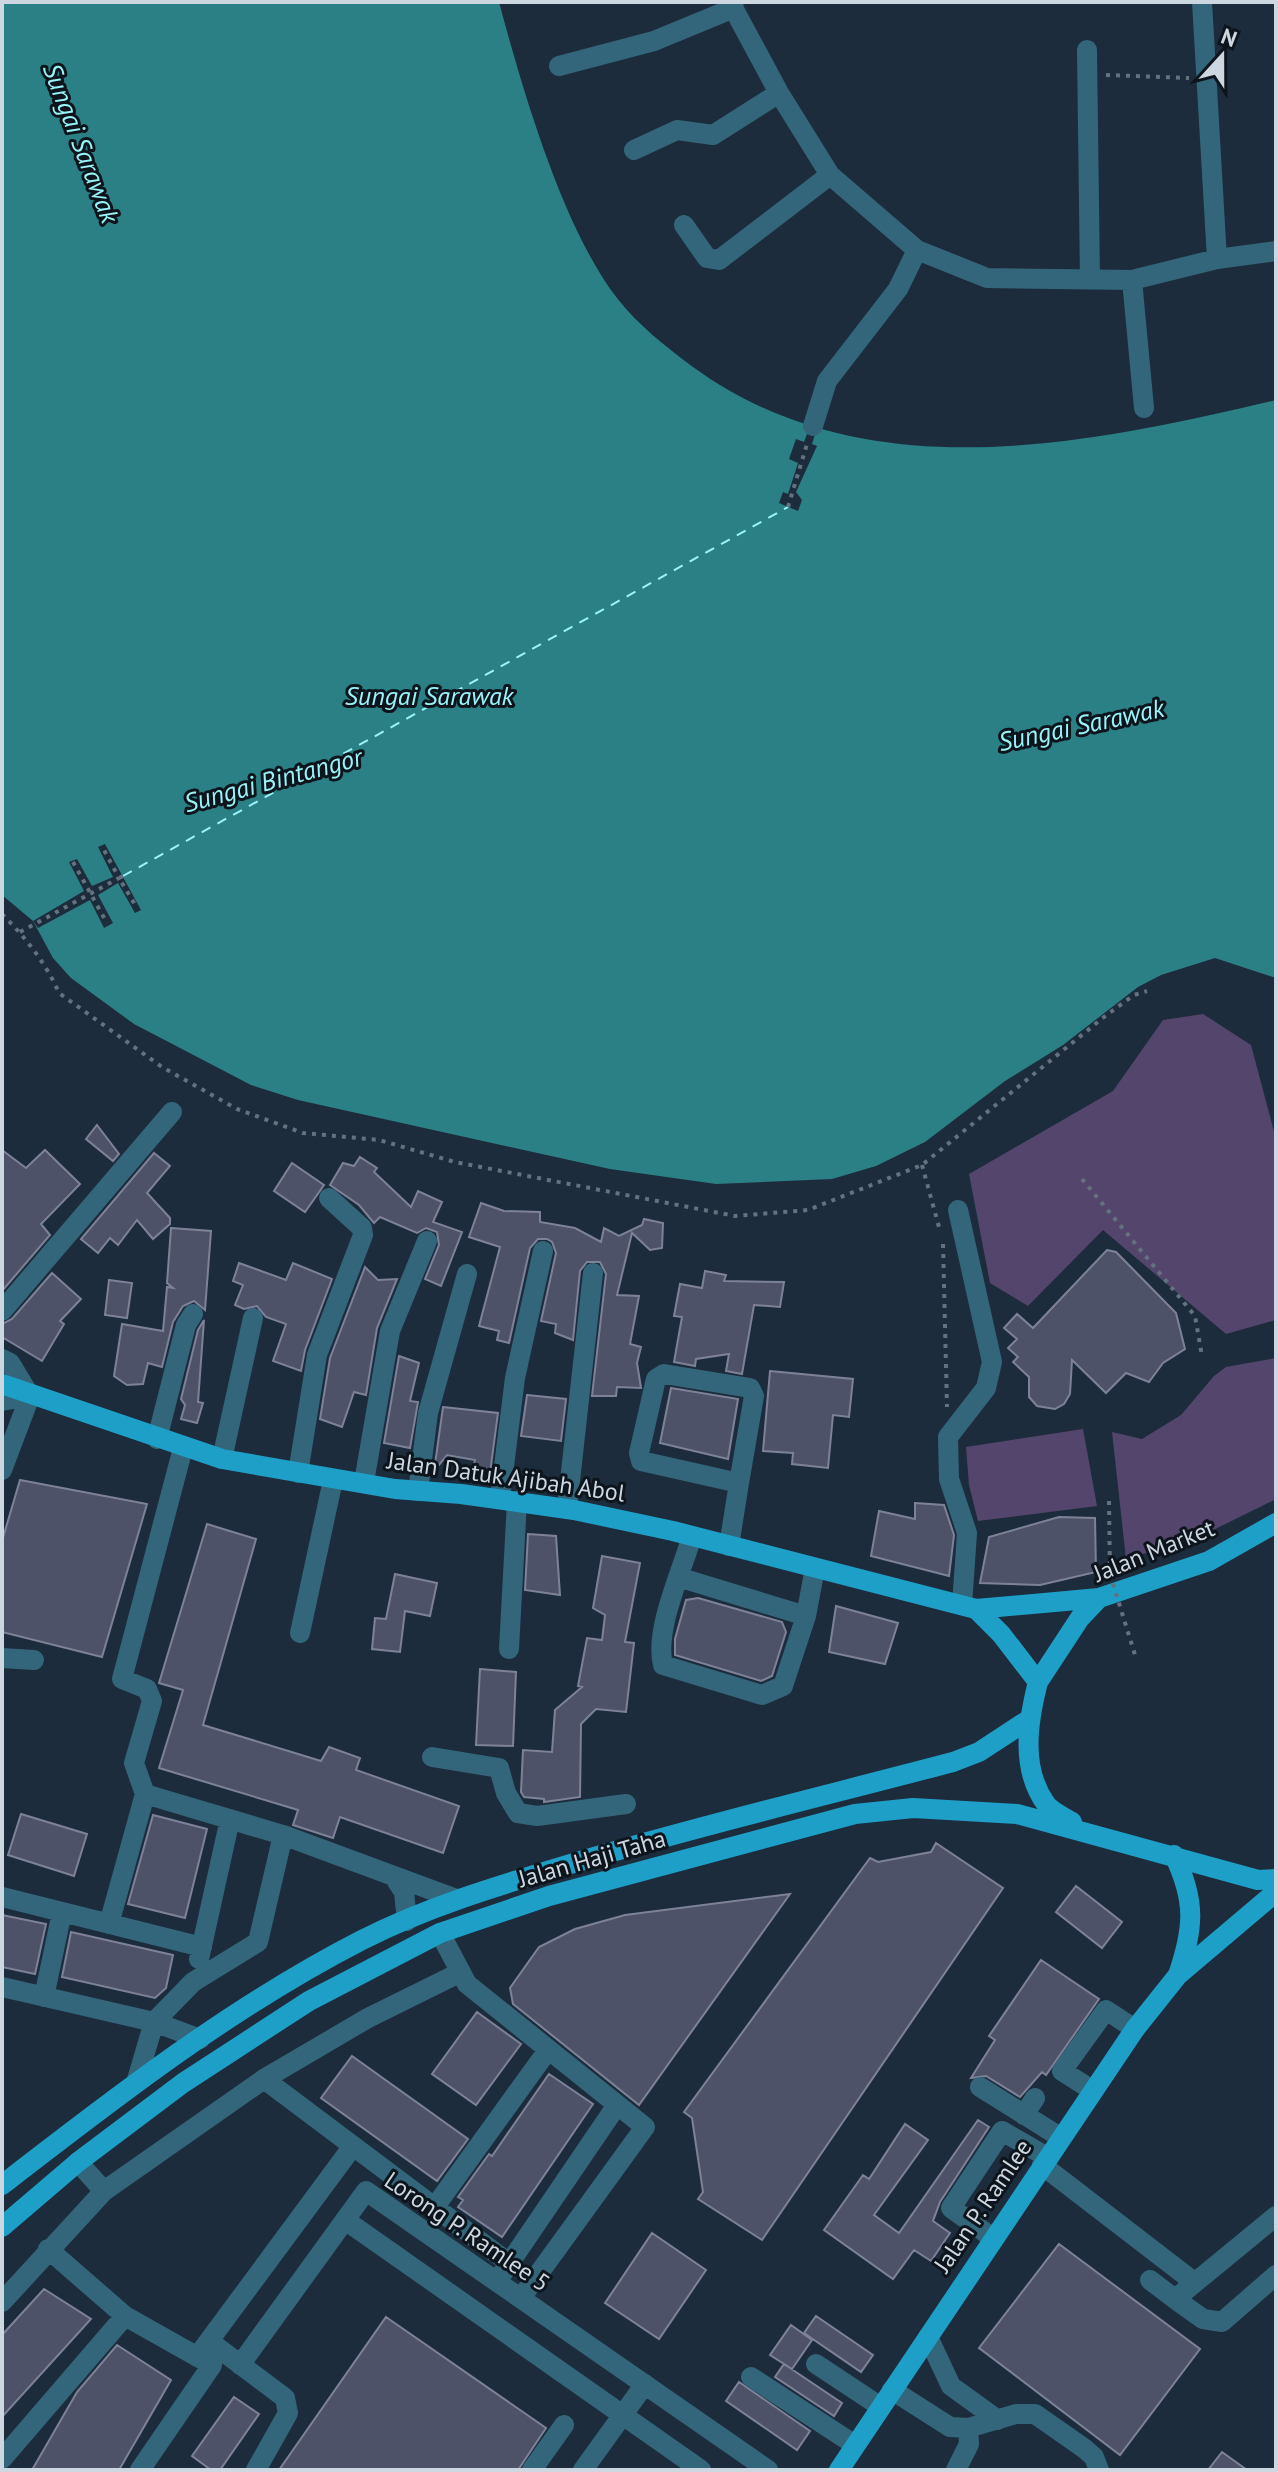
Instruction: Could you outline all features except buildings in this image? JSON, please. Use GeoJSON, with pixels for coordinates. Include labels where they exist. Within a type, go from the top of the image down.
{"type":"FeatureCollection","features":[{"type":"Feature","properties":{"kind":"main road","name":"Jalan Datuk Ajibah Abol"},"geometry":{"type":"LineString","coordinates":[[2,1384],[222,1459],[333,1480],[567,1508],[692,1536],[969,1607],[1099,1598]]}},
{"type":"Feature","properties":{"kind":"main road","name":"Jalan Market"},"geometry":{"type":"LineString","coordinates":[[1038,1682],[1080,1618],[1099,1598],[1209,1561],[1276,1523]]}},
{"type":"Feature","properties":{"kind":"main road"},"geometry":{"type":"LineString","coordinates":[[969,1607],[1001,1634],[1038,1682],[1028,1720],[1029,1764],[1047,1806],[1085,1830]]}},
{"type":"Feature","properties":{"kind":"main road","name":"Jalan Haji Taha"},"geometry":{"type":"LineString","coordinates":[[2,2185],[136,2083],[261,1997],[364,1939],[456,1899],[629,1846],[953,1762],[979,1752],[1028,1720]]}},
{"type":"Feature","properties":{"kind":"main road","name":"Jalan Haji Taha"},"geometry":{"type":"LineString","coordinates":[[2,2227],[78,2162],[183,2083],[309,2001],[440,1933],[549,1896],[855,1814],[913,1808],[1017,1814],[1085,1830],[1258,1880],[1276,1879]]}},
{"type":"Feature","properties":{"kind":"main road","name":"Jalan P. Ramlee"},"geometry":{"type":"LineString","coordinates":[[1174,1855],[1189,1885],[1192,1934],[1178,1975]]}},
{"type":"Feature","properties":{"kind":"main road","name":"Jalan P. Ramlee"},"geometry":{"type":"LineString","coordinates":[[839,2470],[1135,2029],[1178,1975],[1276,1892]]}},
{"type":"Feature","properties":{"kind":"street"},"geometry":{"type":"LineString","coordinates":[[1202,2],[1217,259]]}},
{"type":"Feature","properties":{"kind":"street"},"geometry":{"type":"LineString","coordinates":[[559,66],[654,41],[732,5],[779,93],[830,175],[917,250],[987,278],[1090,280],[1132,280],[1217,259],[1276,251]]}},
{"type":"Feature","properties":{"kind":"street"},"geometry":{"type":"LineString","coordinates":[[1087,50],[1090,280]]}},
{"type":"Feature","properties":{"kind":"street"},"geometry":{"type":"LineString","coordinates":[[634,150],[677,130],[713,135],[779,93]]}},
{"type":"Feature","properties":{"kind":"street"},"geometry":{"type":"LineString","coordinates":[[684,225],[707,258],[719,260],[830,175]]}},
{"type":"Feature","properties":{"kind":"street"},"geometry":{"type":"LineString","coordinates":[[813,426],[827,381],[898,289],[917,250]]}},
{"type":"Feature","properties":{"kind":"street"},"geometry":{"type":"LineString","coordinates":[[1132,280],[1144,408]]}},
{"type":"Feature","properties":{"kind":"street"},"geometry":{"type":"LineString","coordinates":[[2,1311],[172,1112]]}},
{"type":"Feature","properties":{"kind":"street"},"geometry":{"type":"LineString","coordinates":[[298,1473],[317,1355],[363,1235],[362,1228],[329,1198]]}},
{"type":"Feature","properties":{"kind":"street"},"geometry":{"type":"LineString","coordinates":[[958,1210],[992,1362],[986,1388],[948,1437],[949,1479],[967,1533],[969,1607]]}},
{"type":"Feature","properties":{"kind":"street"},"geometry":{"type":"LineString","coordinates":[[364,1482],[390,1331],[427,1241]]}},
{"type":"Feature","properties":{"kind":"street"},"geometry":{"type":"LineString","coordinates":[[509,1649],[508,1500],[515,1378],[543,1251]]}},
{"type":"Feature","properties":{"kind":"street"},"geometry":{"type":"LineString","coordinates":[[567,1508],[593,1273]]}},
{"type":"Feature","properties":{"kind":"street"},"geometry":{"type":"LineString","coordinates":[[418,1491],[428,1413],[467,1274]]}},
{"type":"Feature","properties":{"kind":"street"},"geometry":{"type":"LineString","coordinates":[[157,1439],[186,1325],[193,1314]]}},
{"type":"Feature","properties":{"kind":"street"},"geometry":{"type":"LineString","coordinates":[[222,1459],[253,1318]]}},
{"type":"Feature","properties":{"kind":"street"},"geometry":{"type":"LineString","coordinates":[[2,1359],[10,1363],[30,1396]]}},
{"type":"Feature","properties":{"kind":"street"},"geometry":{"type":"LineString","coordinates":[[729,1546],[754,1396],[750,1388],[664,1374],[656,1379],[639,1453],[641,1461],[739,1483]]}},
{"type":"Feature","properties":{"kind":"street"},"geometry":{"type":"LineString","coordinates":[[2,1401],[30,1396]]}},
{"type":"Feature","properties":{"kind":"street"},"geometry":{"type":"LineString","coordinates":[[2,1470],[30,1396]]}},
{"type":"Feature","properties":{"kind":"street"},"geometry":{"type":"LineString","coordinates":[[109,1924],[145,1794],[134,1763],[152,1701],[147,1689],[122,1679],[183,1448]]}},
{"type":"Feature","properties":{"kind":"street"},"geometry":{"type":"LineString","coordinates":[[300,1633],[333,1480]]}},
{"type":"Feature","properties":{"kind":"street"},"geometry":{"type":"LineString","coordinates":[[692,1536],[659,1650],[663,1665],[762,1695],[783,1686],[806,1616],[815,1568]]}},
{"type":"Feature","properties":{"kind":"street"},"geometry":{"type":"LineString","coordinates":[[678,1577],[806,1616]]}},
{"type":"Feature","properties":{"kind":"street"},"geometry":{"type":"LineString","coordinates":[[2,1658],[34,1660]]}},
{"type":"Feature","properties":{"kind":"street"},"geometry":{"type":"LineString","coordinates":[[432,1757],[499,1768],[506,1793],[518,1813],[537,1816],[626,1804]]}},
{"type":"Feature","properties":{"kind":"street"},"geometry":{"type":"LineString","coordinates":[[145,1794],[283,1835],[456,1899]]}},
{"type":"Feature","properties":{"kind":"street"},"geometry":{"type":"LineString","coordinates":[[193,1982],[230,1819]]}},
{"type":"Feature","properties":{"kind":"street"},"geometry":{"type":"LineString","coordinates":[[136,2083],[154,2022],[193,1982],[258,1942],[283,1835]]}},
{"type":"Feature","properties":{"kind":"street"},"geometry":{"type":"LineString","coordinates":[[394,1877],[404,1892],[407,1921]]}},
{"type":"Feature","properties":{"kind":"street"},"geometry":{"type":"LineString","coordinates":[[2,1897],[202,1947]]}},
{"type":"Feature","properties":{"kind":"street"},"geometry":{"type":"LineString","coordinates":[[44,1997],[62,1912]]}},
{"type":"Feature","properties":{"kind":"street"},"geometry":{"type":"LineString","coordinates":[[440,1933],[467,1984],[645,2127],[521,2298]]}},
{"type":"Feature","properties":{"kind":"street"},"geometry":{"type":"LineString","coordinates":[[2,2302],[104,2191],[264,2079],[368,2018],[459,1973]]}},
{"type":"Feature","properties":{"kind":"street"},"geometry":{"type":"LineString","coordinates":[[2,1987],[154,2022],[200,2039]]}},
{"type":"Feature","properties":{"kind":"street"},"geometry":{"type":"LineString","coordinates":[[1092,2090],[1062,2071],[1106,2010],[1135,2029]]}},
{"type":"Feature","properties":{"kind":"street"},"geometry":{"type":"LineString","coordinates":[[434,2208],[548,2050]]}},
{"type":"Feature","properties":{"kind":"street"},"geometry":{"type":"LineString","coordinates":[[264,2079],[509,2263]]}},
{"type":"Feature","properties":{"kind":"street"},"geometry":{"type":"LineString","coordinates":[[980,2087],[1030,2106],[1060,2137]]}},
{"type":"Feature","properties":{"kind":"street"},"geometry":{"type":"LineString","coordinates":[[497,2281],[617,2105]]}},
{"type":"Feature","properties":{"kind":"street"},"geometry":{"type":"LineString","coordinates":[[993,2238],[951,2208],[1002,2131],[1194,2282]]}},
{"type":"Feature","properties":{"kind":"street"},"geometry":{"type":"LineString","coordinates":[[203,2349],[353,2146]]}},
{"type":"Feature","properties":{"kind":"street"},"geometry":{"type":"LineString","coordinates":[[78,2162],[104,2191]]}},
{"type":"Feature","properties":{"kind":"street","name":"Lorong P. Ramlee 5"},"geometry":{"type":"LineString","coordinates":[[345,2220],[366,2191],[768,2470]]}},
{"type":"Feature","properties":{"kind":"street"},"geometry":{"type":"LineString","coordinates":[[1175,2299],[1276,2216]]}},
{"type":"Feature","properties":{"kind":"street"},"geometry":{"type":"LineString","coordinates":[[240,2365],[345,2220],[701,2470]]}},
{"type":"Feature","properties":{"kind":"street"},"geometry":{"type":"LineString","coordinates":[[48,2249],[125,2316],[240,2365],[285,2398],[288,2413],[256,2470]]}},
{"type":"Feature","properties":{"kind":"street"},"geometry":{"type":"LineString","coordinates":[[1150,2280],[1203,2319],[1222,2322],[1276,2275]]}},
{"type":"Feature","properties":{"kind":"street"},"geometry":{"type":"LineString","coordinates":[[2,2459],[125,2316]]}},
{"type":"Feature","properties":{"kind":"street"},"geometry":{"type":"LineString","coordinates":[[928,2337],[951,2386],[998,2420]]}},
{"type":"Feature","properties":{"kind":"street"},"geometry":{"type":"LineString","coordinates":[[150,2466],[212,2365],[203,2349]]}},
{"type":"Feature","properties":{"kind":"street"},"geometry":{"type":"LineString","coordinates":[[816,2364],[950,2427],[968,2428],[1035,2414],[1085,2449],[1099,2470]]}},
{"type":"Feature","properties":{"kind":"street"},"geometry":{"type":"LineString","coordinates":[[751,2377],[855,2445]]}},
{"type":"Feature","properties":{"kind":"street"},"geometry":{"type":"LineString","coordinates":[[583,2470],[645,2384]]}},
{"type":"Feature","properties":{"kind":"street"},"geometry":{"type":"LineString","coordinates":[[532,2470],[564,2425]]}},
{"type":"Feature","properties":{"kind":"street"},"geometry":{"type":"LineString","coordinates":[[956,2470],[969,2444],[968,2428]]}},
{"type":"Feature","properties":{"kind":"path"},"geometry":{"type":"LineString","coordinates":[[1087,74],[1206,79]]}},
{"type":"Feature","properties":{"kind":"path"},"geometry":{"type":"LineString","coordinates":[[788,507],[813,426]]}},
{"type":"Feature","properties":{"kind":"path"},"geometry":{"type":"LineString","coordinates":[[103,848],[137,908]]}},
{"type":"Feature","properties":{"kind":"path"},"geometry":{"type":"LineString","coordinates":[[73,862],[107,923]]}},
{"type":"Feature","properties":{"kind":"path"},"geometry":{"type":"LineString","coordinates":[[20,932],[121,877]]}},
{"type":"Feature","properties":{"kind":"path"},"geometry":{"type":"LineString","coordinates":[[2,914],[20,932],[52,976],[59,993],[162,1067],[237,1109],[303,1133],[379,1140],[455,1162],[735,1216],[808,1210],[922,1165],[1104,1017],[1134,995],[1147,991]]}},
{"type":"Feature","properties":{"kind":"path"},"geometry":{"type":"LineString","coordinates":[[922,1165],[943,1241],[948,1437]]}},
{"type":"Feature","properties":{"kind":"path"},"geometry":{"type":"LineString","coordinates":[[1082,1179],[1195,1316],[1202,1356]]}},
{"type":"Feature","properties":{"kind":"path"},"geometry":{"type":"LineString","coordinates":[[1109,1501],[1110,1574],[1135,1655]]}},
{"type":"Feature","properties":{"kind":"shaded area"},"geometry":{"type":"Polygon","coordinates":[[[1203,1014],[1251,1045],[1276,1139],[1276,1320],[1226,1334],[1103,1230],[1028,1306],[990,1283],[969,1174],[1113,1091],[1163,1020],[1203,1014]]]}},
{"type":"Feature","properties":{"kind":"shaded area"},"geometry":{"type":"Polygon","coordinates":[[[1276,1358],[1276,1499],[1197,1538],[1126,1559],[1112,1432],[1142,1439],[1181,1415],[1214,1376],[1226,1367],[1276,1358]]]}},
{"type":"Feature","properties":{"kind":"shaded area"},"geometry":{"type":"Polygon","coordinates":[[[1083,1429],[1097,1506],[978,1521],[969,1485],[966,1447],[1083,1429]]]}},
{"type":"Feature","properties":{"kind":"water","name":"Sungai Sarawak"},"geometry":{"type":"Polygon","coordinates":[[[2,2],[499,2],[532,115],[562,197],[597,269],[617,298],[643,327],[693,367],[760,406],[830,431],[902,444],[977,447],[1053,442],[1203,417],[1276,400],[1276,978],[1215,958],[1161,975],[1138,987],[1063,1045],[1005,1081],[925,1142],[876,1166],[832,1179],[716,1184],[610,1169],[298,1100],[251,1085],[134,1024],[71,978],[53,958],[33,921],[2,895],[2,2]]]}},
{"type":"Feature","properties":{"kind":"pier"},"geometry":{"type":"Polygon","coordinates":[[[810,426],[817,428],[812,444],[817,446],[796,492],[802,500],[798,511],[779,503],[783,492],[788,494],[798,463],[789,459],[796,439],[804,442],[810,426]]]}},
{"type":"Feature","properties":{"kind":"pier"},"geometry":{"type":"Polygon","coordinates":[[[105,844],[141,910],[135,913],[118,883],[98,895],[113,923],[104,928],[90,900],[38,928],[33,921],[84,891],[69,862],[77,859],[92,886],[113,877],[98,847],[105,844]]]}},
{"type":"Feature","properties":{"kind":"ferry route"},"geometry":{"type":"LineString","coordinates":[[123,876],[788,507]]}},
{"type":"Feature","properties":{"kind":"water label","name":"Sungai Bintangor"},"geometry":{"type":"Point","coordinates":[273,780]}}]}
